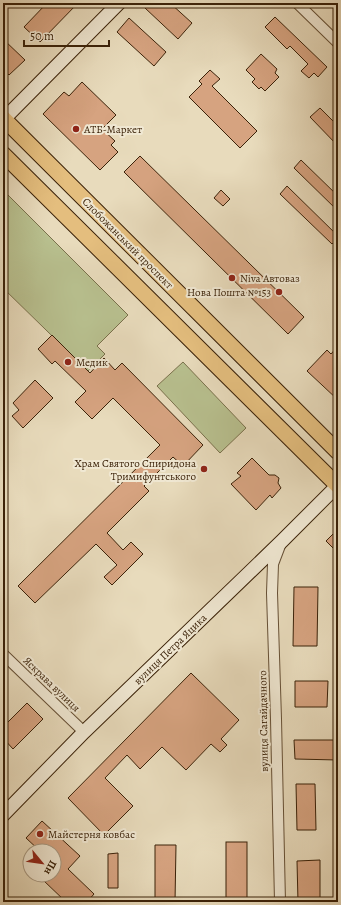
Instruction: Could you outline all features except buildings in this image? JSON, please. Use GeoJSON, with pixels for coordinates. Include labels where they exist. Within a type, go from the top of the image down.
{"type":"FeatureCollection","features":[{"type":"Feature","properties":{"kind":"main road","name":"Слобожанський проспект"},"geometry":{"type":"LineString","coordinates":[[3,119],[338,452]]}},
{"type":"Feature","properties":{"kind":"main road"},"geometry":{"type":"LineString","coordinates":[[3,154],[338,485]]}},
{"type":"Feature","properties":{"kind":"street"},"geometry":{"type":"LineString","coordinates":[[3,119],[119,3]]}},
{"type":"Feature","properties":{"kind":"street"},"geometry":{"type":"LineString","coordinates":[[296,3],[338,43]]}},
{"type":"Feature","properties":{"kind":"street","name":"вулиця Петра Яцика"},"geometry":{"type":"LineString","coordinates":[[3,815],[84,732],[338,485]]}},
{"type":"Feature","properties":{"kind":"street","name":"вулиця Сагайдачного"},"geometry":{"type":"LineString","coordinates":[[280,902],[272,593],[273,564],[282,541]]}},
{"type":"Feature","properties":{"kind":"street","name":"Яскрава вулиця"},"geometry":{"type":"LineString","coordinates":[[3,654],[84,732]]}},
{"type":"Feature","properties":{"kind":"green space"},"geometry":{"type":"Polygon","coordinates":[[[3,190],[128,315],[97,346],[105,354],[88,371],[3,288],[3,190]]]}},
{"type":"Feature","properties":{"kind":"green space"},"geometry":{"type":"Polygon","coordinates":[[[183,362],[246,428],[220,453],[157,386],[183,362]]]}},
{"type":"Feature","properties":{"kind":"place","name":"АТБ-Маркет"},"geometry":{"type":"Point","coordinates":[76,129]}},
{"type":"Feature","properties":{"kind":"place","name":"Niva Автоваз"},"geometry":{"type":"Point","coordinates":[232,278]}},
{"type":"Feature","properties":{"kind":"place","name":"Нова Пошта №153"},"geometry":{"type":"Point","coordinates":[279,292]}},
{"type":"Feature","properties":{"kind":"place","name":"Медик"},"geometry":{"type":"Point","coordinates":[68,362]}},
{"type":"Feature","properties":{"kind":"place","name":"Храм Святого Спиридона Тримифунтського"},"geometry":{"type":"Point","coordinates":[204,469]}},
{"type":"Feature","properties":{"kind":"place","name":"Майстерня ковбас"},"geometry":{"type":"Point","coordinates":[40,834]}}]}
